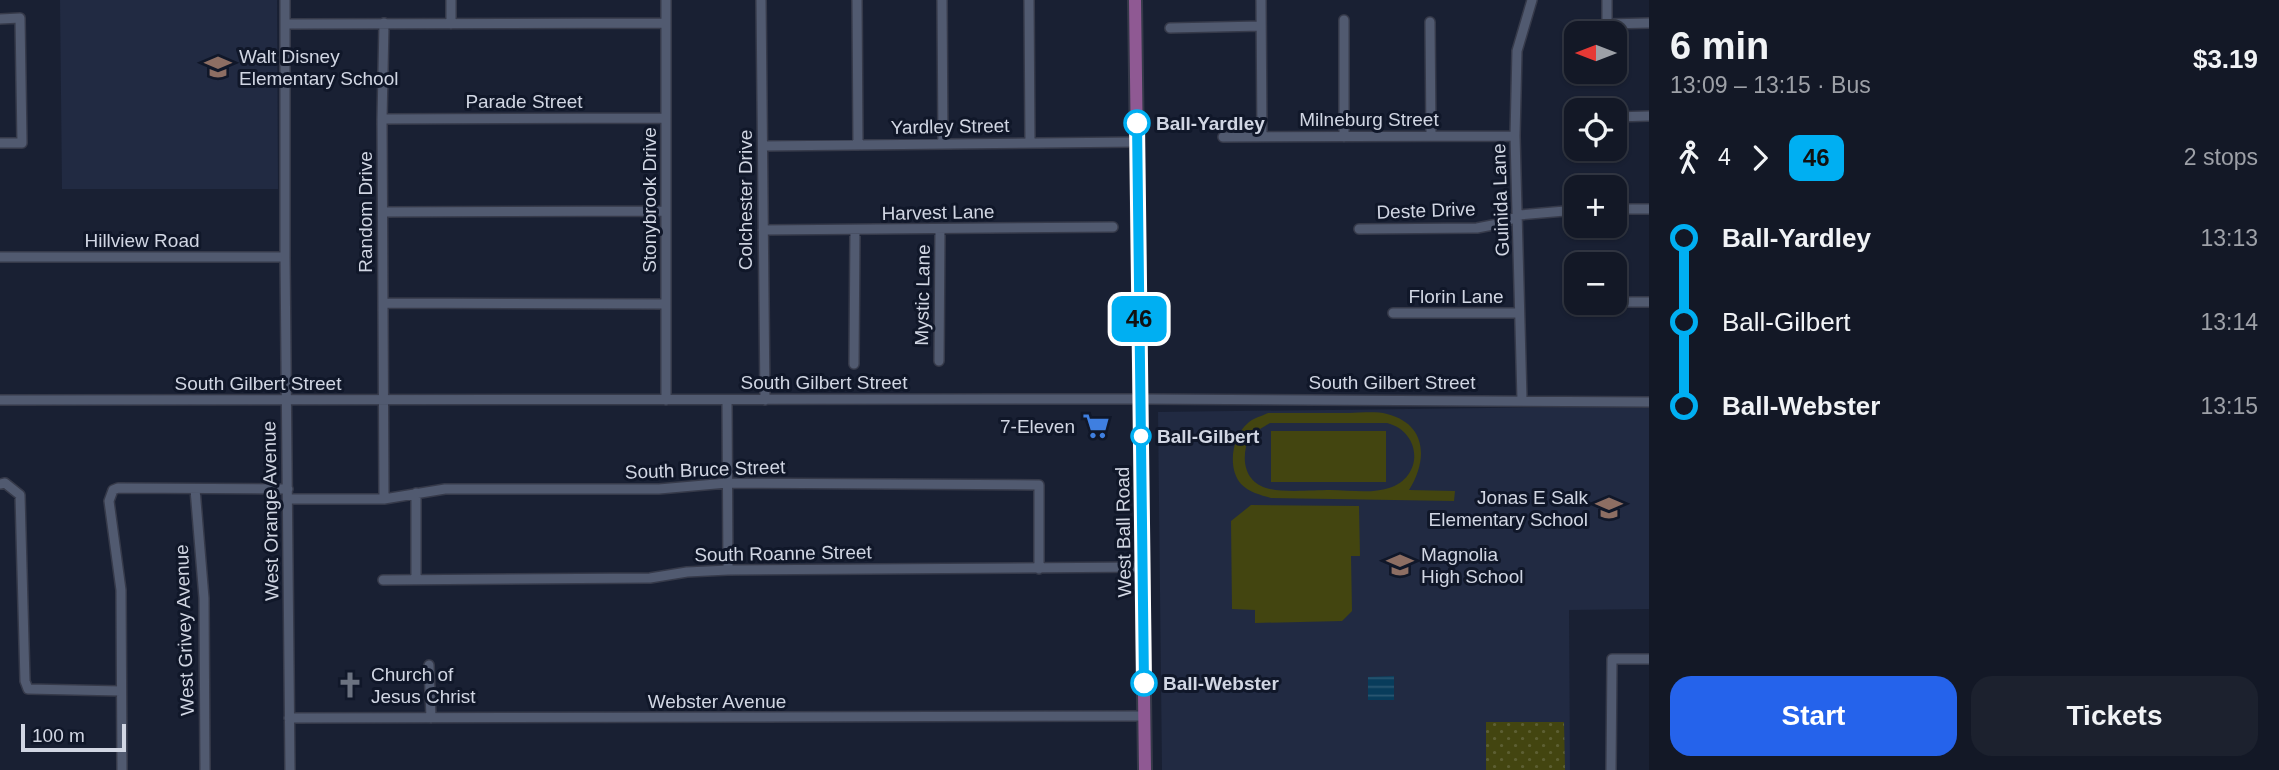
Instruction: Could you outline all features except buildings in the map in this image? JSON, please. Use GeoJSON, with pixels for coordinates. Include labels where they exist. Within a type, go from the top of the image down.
{"type":"FeatureCollection","features":[{"type":"Feature","properties":{"kind":"main road","name":"West Ball Road"},"geometry":{"type":"LineString","coordinates":[[1135,0],[1145,770]]}},
{"type":"Feature","properties":{"kind":"street","name":"West Orange Avenue"},"geometry":{"type":"LineString","coordinates":[[285,0],[290,770]]}},
{"type":"Feature","properties":{"kind":"street"},"geometry":{"type":"LineString","coordinates":[[451,0],[452,24]]}},
{"type":"Feature","properties":{"kind":"street","name":"Stonybrook Drive"},"geometry":{"type":"LineString","coordinates":[[666,0],[666,400]]}},
{"type":"Feature","properties":{"kind":"street","name":"Colchester Drive"},"geometry":{"type":"LineString","coordinates":[[761,0],[765,400]]}},
{"type":"Feature","properties":{"kind":"street"},"geometry":{"type":"LineString","coordinates":[[857,0],[858,145]]}},
{"type":"Feature","properties":{"kind":"street"},"geometry":{"type":"LineString","coordinates":[[942,0],[943,144]]}},
{"type":"Feature","properties":{"kind":"street"},"geometry":{"type":"LineString","coordinates":[[1029,0],[1030,143]]}},
{"type":"Feature","properties":{"kind":"street"},"geometry":{"type":"LineString","coordinates":[[1261,0],[1262,137]]}},
{"type":"Feature","properties":{"kind":"street","name":"Guinida Lane"},"geometry":{"type":"LineString","coordinates":[[1522,401],[1515,136],[1517,51],[1532,0]]}},
{"type":"Feature","properties":{"kind":"street"},"geometry":{"type":"LineString","coordinates":[[1607,0],[1607,24],[1649,23]]}},
{"type":"Feature","properties":{"kind":"street"},"geometry":{"type":"LineString","coordinates":[[0,19],[20,18],[22,143],[0,143]]}},
{"type":"Feature","properties":{"kind":"street"},"geometry":{"type":"LineString","coordinates":[[1344,20],[1344,137]]}},
{"type":"Feature","properties":{"kind":"street"},"geometry":{"type":"LineString","coordinates":[[1430,22],[1431,136]]}},
{"type":"Feature","properties":{"kind":"street","name":"Random Drive"},"geometry":{"type":"LineString","coordinates":[[384,23],[384,499]]}},
{"type":"Feature","properties":{"kind":"street"},"geometry":{"type":"LineString","coordinates":[[285,24],[666,23]]}},
{"type":"Feature","properties":{"kind":"street"},"geometry":{"type":"LineString","coordinates":[[1170,28],[1261,26]]}},
{"type":"Feature","properties":{"kind":"street"},"geometry":{"type":"LineString","coordinates":[[1627,117],[1649,116]]}},
{"type":"Feature","properties":{"kind":"street","name":"Parade Street"},"geometry":{"type":"LineString","coordinates":[[382,119],[666,118]]}},
{"type":"Feature","properties":{"kind":"street","name":"Milneburg Street"},"geometry":{"type":"LineString","coordinates":[[1223,137],[1515,136]]}},
{"type":"Feature","properties":{"kind":"street","name":"Yardley Street"},"geometry":{"type":"LineString","coordinates":[[763,146],[1137,142]]}},
{"type":"Feature","properties":{"kind":"street"},"geometry":{"type":"LineString","coordinates":[[1627,209],[1649,209]]}},
{"type":"Feature","properties":{"kind":"street"},"geometry":{"type":"LineString","coordinates":[[383,212],[666,211]]}},
{"type":"Feature","properties":{"kind":"street","name":"Deste Drive"},"geometry":{"type":"LineString","coordinates":[[1359,229],[1477,228],[1503,223],[1519,215],[1564,211]]}},
{"type":"Feature","properties":{"kind":"street","name":"Harvest Lane"},"geometry":{"type":"LineString","coordinates":[[763,230],[1113,227]]}},
{"type":"Feature","properties":{"kind":"street","name":"Mystic Lane"},"geometry":{"type":"LineString","coordinates":[[939,361],[940,229]]}},
{"type":"Feature","properties":{"kind":"street"},"geometry":{"type":"LineString","coordinates":[[854,364],[855,230]]}},
{"type":"Feature","properties":{"kind":"street","name":"Hillview Road"},"geometry":{"type":"LineString","coordinates":[[0,257],[285,257]]}},
{"type":"Feature","properties":{"kind":"street"},"geometry":{"type":"LineString","coordinates":[[1627,302],[1649,302]]}},
{"type":"Feature","properties":{"kind":"street"},"geometry":{"type":"LineString","coordinates":[[383,303],[666,304]]}},
{"type":"Feature","properties":{"kind":"street","name":"Florin Lane"},"geometry":{"type":"LineString","coordinates":[[1393,313],[1520,313]]}},
{"type":"Feature","properties":{"kind":"street","name":"South Gilbert Street"},"geometry":{"type":"LineString","coordinates":[[0,400],[1140,399],[1649,402]]}},
{"type":"Feature","properties":{"kind":"street"},"geometry":{"type":"LineString","coordinates":[[727,400],[728,570]]}},
{"type":"Feature","properties":{"kind":"street"},"geometry":{"type":"LineString","coordinates":[[0,484],[5,483],[20,495],[25,681],[28,689],[121,691]]}},
{"type":"Feature","properties":{"kind":"street","name":"South Bruce Street"},"geometry":{"type":"LineString","coordinates":[[289,499],[384,499],[445,488],[659,488],[727,483],[1039,485],[1039,569]]}},
{"type":"Feature","properties":{"kind":"street","name":"West Grivey Avenue"},"geometry":{"type":"LineString","coordinates":[[195,489],[204,598],[205,770]]}},
{"type":"Feature","properties":{"kind":"street"},"geometry":{"type":"LineString","coordinates":[[122,770],[121,590],[109,501],[113,490],[288,489]]}},
{"type":"Feature","properties":{"kind":"street"},"geometry":{"type":"LineString","coordinates":[[416,493],[416,579]]}},
{"type":"Feature","properties":{"kind":"street","name":"South Roanne Street"},"geometry":{"type":"LineString","coordinates":[[383,580],[650,578],[687,572],[728,570],[1143,567]]}},
{"type":"Feature","properties":{"kind":"street"},"geometry":{"type":"LineString","coordinates":[[1611,770],[1612,659],[1649,659]]}},
{"type":"Feature","properties":{"kind":"street"},"geometry":{"type":"LineString","coordinates":[[429,665],[430,718]]}},
{"type":"Feature","properties":{"kind":"street","name":"Webster Avenue"},"geometry":{"type":"LineString","coordinates":[[289,718],[1144,716]]}},
{"type":"Feature","properties":{"kind":"shaded area"},"geometry":{"type":"Polygon","coordinates":[[[60,0],[277,0],[278,189],[62,189],[60,0]]]}},
{"type":"Feature","properties":{"kind":"shaded area","name":"Magnolia High School"},"geometry":{"type":"Polygon","coordinates":[[[1649,407],[1649,609],[1569,610],[1570,770],[1162,770],[1158,412],[1649,407]]]}},
{"type":"Feature","properties":{"kind":"shaded area"},"geometry":{"type":"Polygon","coordinates":[[[1373,412],[1400,419],[1410,426],[1420,444],[1419,467],[1409,490],[1455,491],[1454,501],[1271,498],[1251,491],[1241,484],[1237,477],[1233,452],[1238,436],[1248,423],[1268,413],[1373,412]],[[1270,423],[1250,435],[1245,451],[1248,473],[1258,484],[1273,490],[1368,491],[1389,488],[1408,474],[1414,455],[1407,435],[1387,423],[1270,423]]]}},
{"type":"Feature","properties":{"kind":"shaded area"},"geometry":{"type":"Polygon","coordinates":[[[1271,431],[1386,431],[1386,482],[1271,482],[1271,431]]]}},
{"type":"Feature","properties":{"kind":"shaded area"},"geometry":{"type":"Polygon","coordinates":[[[1251,505],[1359,506],[1360,556],[1351,556],[1352,611],[1342,621],[1255,623],[1255,610],[1232,609],[1231,521],[1251,505]]]}},
{"type":"Feature","properties":{"kind":"shaded area"},"geometry":{"type":"Polygon","coordinates":[[[1394,676],[1394,700],[1368,700],[1368,677],[1394,676]]]}},
{"type":"Feature","properties":{"kind":"shaded area"},"geometry":{"type":"Polygon","coordinates":[[[1486,722],[1564,722],[1565,770],[1486,770],[1486,722]]]}},
{"type":"Feature","properties":{"kind":"bus line","name":"46"},"geometry":{"type":"LineString","coordinates":[[1137,123],[1144,683]]}},
{"type":"Feature","properties":{"kind":"place","name":"Walt Disney Elementary School"},"geometry":{"type":"Point","coordinates":[218,67]}},
{"type":"Feature","properties":{"kind":"place","name":"Ball-Yardley"},"geometry":{"type":"Point","coordinates":[1137,123]}},
{"type":"Feature","properties":{"kind":"place","name":"7-Eleven"},"geometry":{"type":"Point","coordinates":[1096,426]}},
{"type":"Feature","properties":{"kind":"place","name":"Ball-Gilbert"},"geometry":{"type":"Point","coordinates":[1141,436]}},
{"type":"Feature","properties":{"kind":"place","name":"Jonas E Salk Elementary School"},"geometry":{"type":"Point","coordinates":[1609,508]}},
{"type":"Feature","properties":{"kind":"place","name":"Magnolia High School"},"geometry":{"type":"Point","coordinates":[1400,565]}},
{"type":"Feature","properties":{"kind":"place","name":"Ball-Webster"},"geometry":{"type":"Point","coordinates":[1144,683]}},
{"type":"Feature","properties":{"kind":"place","name":"Church of Jesus Christ"},"geometry":{"type":"Point","coordinates":[350,685]}}]}
